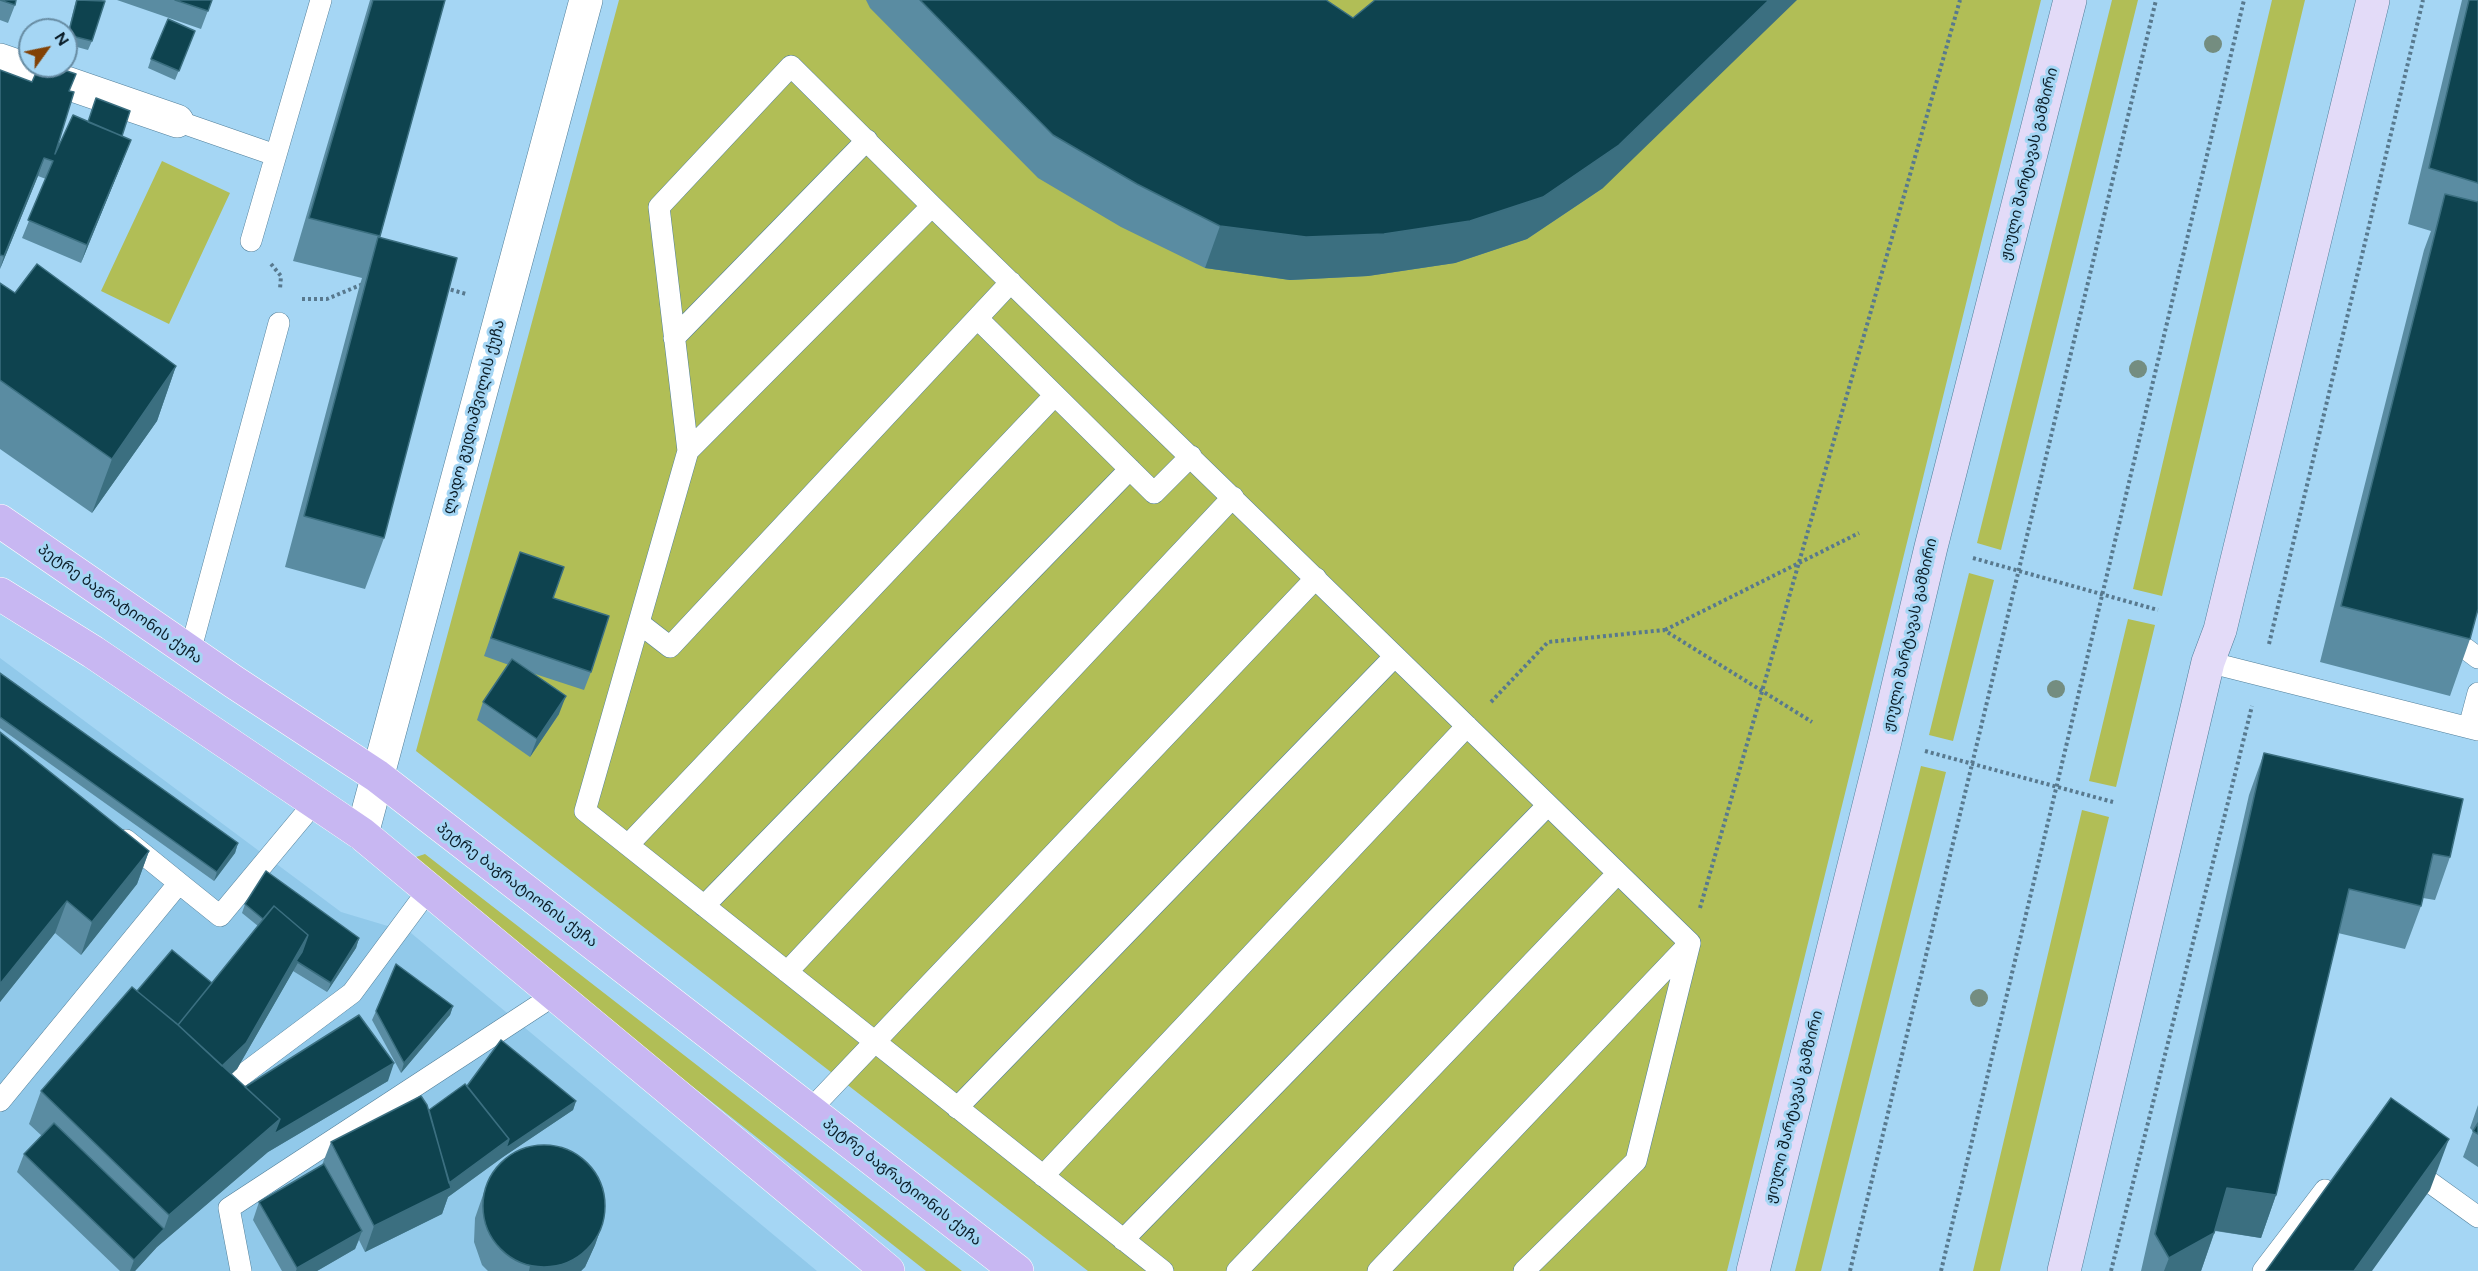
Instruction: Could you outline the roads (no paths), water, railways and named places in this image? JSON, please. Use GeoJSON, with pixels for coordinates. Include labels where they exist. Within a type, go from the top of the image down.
{"type":"FeatureCollection","features":[{"type":"Feature","properties":{"kind":"main road","name":"ჟიული შარტავას გამზირი"},"geometry":{"type":"LineString","coordinates":[[1753,1271],[1931,547],[2070,0]]}},
{"type":"Feature","properties":{"kind":"main road"},"geometry":{"type":"LineString","coordinates":[[2064,1271],[2208,662],[2220,630],[2373,0]]}},
{"type":"Feature","properties":{"kind":"main road","name":"პეტრე ბაგრატიონის ქუჩა"},"geometry":{"type":"LineString","coordinates":[[0,521],[377,777],[1017,1271]]}},
{"type":"Feature","properties":{"kind":"main road"},"geometry":{"type":"LineString","coordinates":[[0,594],[93,652],[362,834],[888,1271]]}},
{"type":"Feature","properties":{"kind":"street","name":"ლადო გუდიაშვილის ქუჩა"},"geometry":{"type":"LineString","coordinates":[[362,834],[584,1]]}},
{"type":"Feature","properties":{"kind":"street"},"geometry":{"type":"LineString","coordinates":[[0,60],[177,121]]}},
{"type":"Feature","properties":{"kind":"lane"},"geometry":{"type":"LineString","coordinates":[[251,241],[321,0]]}},
{"type":"Feature","properties":{"kind":"lane"},"geometry":{"type":"LineString","coordinates":[[1163,1271],[585,811],[687,451],[659,207],[791,66],[1690,943]]}},
{"type":"Feature","properties":{"kind":"lane"},"geometry":{"type":"LineString","coordinates":[[177,121],[275,155]]}},
{"type":"Feature","properties":{"kind":"lane"},"geometry":{"type":"LineString","coordinates":[[674,338],[867,141]]}},
{"type":"Feature","properties":{"kind":"lane"},"geometry":{"type":"LineString","coordinates":[[687,451],[932,206]]}},
{"type":"Feature","properties":{"kind":"lane"},"geometry":{"type":"LineString","coordinates":[[639,623],[670,647],[1011,282]]}},
{"type":"Feature","properties":{"kind":"lane"},"geometry":{"type":"LineString","coordinates":[[978,319],[1154,493],[1191,456]]}},
{"type":"Feature","properties":{"kind":"lane"},"geometry":{"type":"LineString","coordinates":[[190,652],[279,323]]}},
{"type":"Feature","properties":{"kind":"lane"},"geometry":{"type":"LineString","coordinates":[[628,845],[1055,395]]}},
{"type":"Feature","properties":{"kind":"lane"},"geometry":{"type":"LineString","coordinates":[[704,906],[1130,470]]}},
{"type":"Feature","properties":{"kind":"lane"},"geometry":{"type":"LineString","coordinates":[[787,972],[1233,497]]}},
{"type":"Feature","properties":{"kind":"lane"},"geometry":{"type":"LineString","coordinates":[[810,1110],[1316,578]]}},
{"type":"Feature","properties":{"kind":"lane"},"geometry":{"type":"LineString","coordinates":[[957,1108],[1395,656]]}},
{"type":"Feature","properties":{"kind":"lane"},"geometry":{"type":"LineString","coordinates":[[2208,662],[2474,728],[2478,693]]}},
{"type":"Feature","properties":{"kind":"lane"},"geometry":{"type":"LineString","coordinates":[[1043,1176],[1467,726]]}},
{"type":"Feature","properties":{"kind":"lane"},"geometry":{"type":"LineString","coordinates":[[108,826],[220,916],[315,802]]}},
{"type":"Feature","properties":{"kind":"lane"},"geometry":{"type":"LineString","coordinates":[[1123,1240],[1548,805]]}},
{"type":"Feature","properties":{"kind":"lane"},"geometry":{"type":"LineString","coordinates":[[1236,1271],[1618,873]]}},
{"type":"Feature","properties":{"kind":"lane"},"geometry":{"type":"LineString","coordinates":[[0,1101],[179,883]]}},
{"type":"Feature","properties":{"kind":"lane"},"geometry":{"type":"LineString","coordinates":[[225,1088],[352,993],[429,890]]}},
{"type":"Feature","properties":{"kind":"lane"},"geometry":{"type":"LineString","coordinates":[[1378,1271],[1690,943]]}},
{"type":"Feature","properties":{"kind":"lane"},"geometry":{"type":"LineString","coordinates":[[1524,1271],[1636,1161],[1690,943]]}},
{"type":"Feature","properties":{"kind":"lane"},"geometry":{"type":"LineString","coordinates":[[241,1271],[229,1209],[556,994]]}},
{"type":"Feature","properties":{"kind":"lane"},"geometry":{"type":"LineString","coordinates":[[2394,1157],[2478,1217]]}},
{"type":"Feature","properties":{"kind":"lane"},"geometry":{"type":"LineString","coordinates":[[2264,1271],[2339,1173]]}}]}
